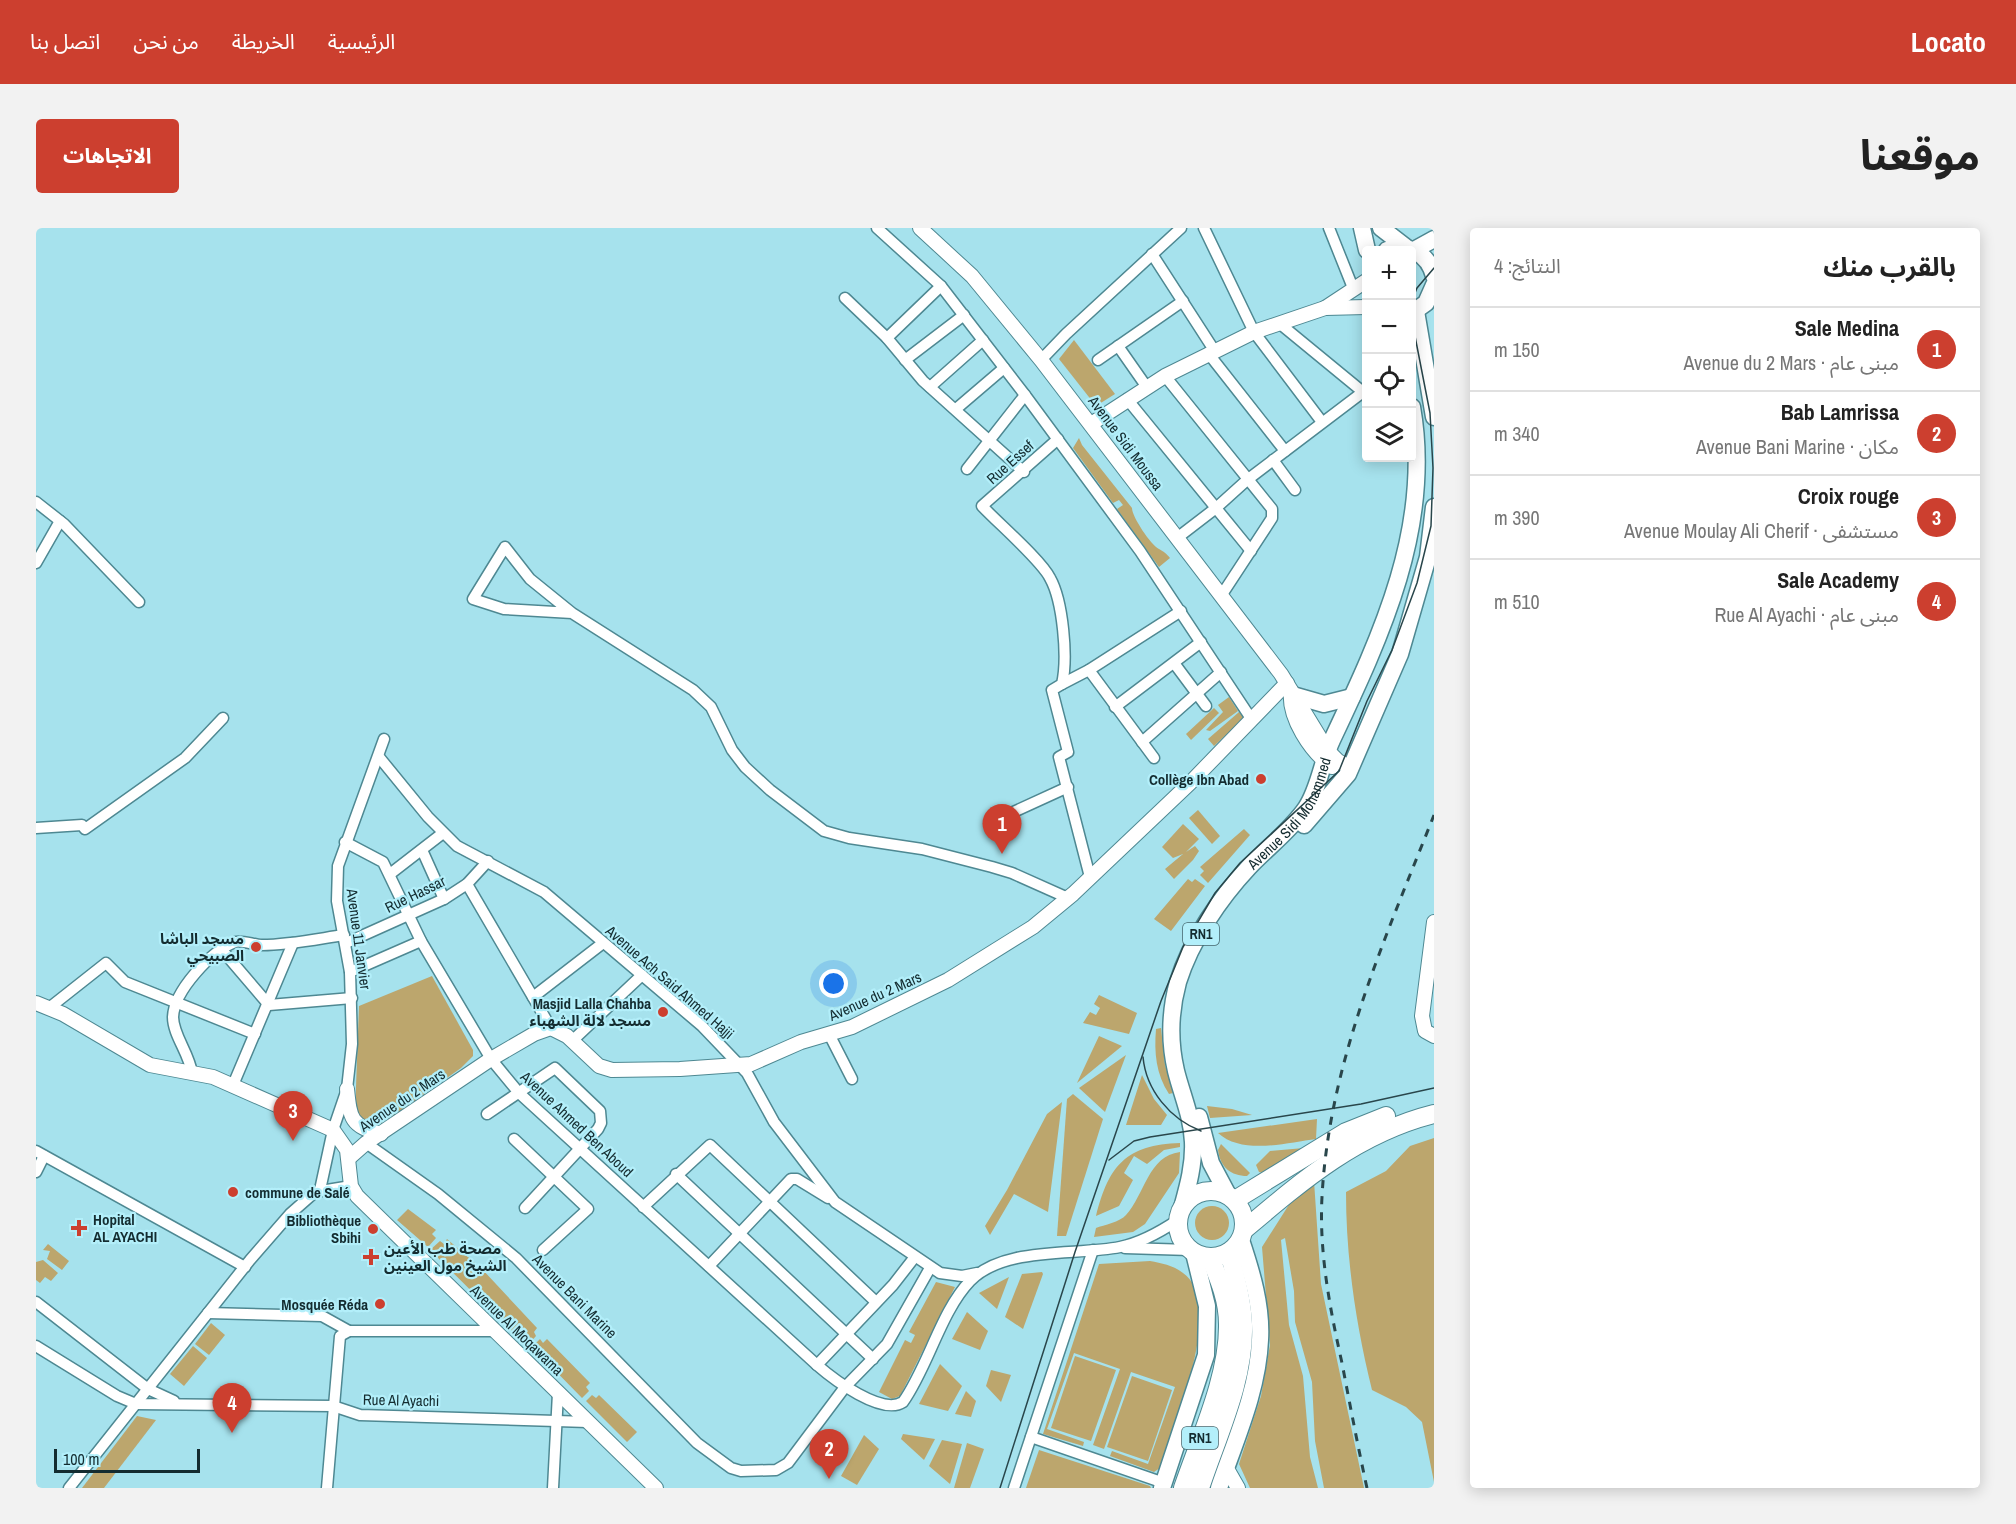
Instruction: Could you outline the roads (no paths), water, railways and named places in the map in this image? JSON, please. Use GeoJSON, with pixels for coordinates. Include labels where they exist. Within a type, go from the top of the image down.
{"type":"FeatureCollection","features":[{"type":"Feature","properties":{"kind":"highway"},"geometry":{"type":"LineString","coordinates":[[1180,1214],[1190,1198],[1202,1192],[1215,1190],[1231,1197],[1346,1132],[1396,1113],[1434,1103]]}},
{"type":"Feature","properties":{"kind":"highway"},"geometry":{"type":"LineString","coordinates":[[1198,1253],[1238,1241],[1283,1196],[1375,1133],[1434,1114]]}},
{"type":"Feature","properties":{"kind":"highway","name":"RN1"},"geometry":{"type":"LineString","coordinates":[[1172,1487],[1238,1371],[1243,1325],[1238,1286],[1238,1241],[1245,1219],[1231,1197]]}},
{"type":"Feature","properties":{"kind":"highway","name":"RN1"},"geometry":{"type":"LineString","coordinates":[[1180,1214],[1183,1242],[1198,1253],[1223,1289],[1228,1323],[1224,1392],[1200,1488]]}},
{"type":"Feature","properties":{"kind":"main road"},"geometry":{"type":"LineString","coordinates":[[1362,228],[1366,246]]}},
{"type":"Feature","properties":{"kind":"main road"},"geometry":{"type":"LineString","coordinates":[[1381,228],[1407,246]]}},
{"type":"Feature","properties":{"kind":"main road"},"geometry":{"type":"LineString","coordinates":[[1416,247],[1434,240]]}},
{"type":"Feature","properties":{"kind":"main road"},"geometry":{"type":"LineString","coordinates":[[1416,253],[1430,264],[1434,276]]}},
{"type":"Feature","properties":{"kind":"main road"},"geometry":{"type":"LineString","coordinates":[[1416,310],[1426,303],[1434,285]]}},
{"type":"Feature","properties":{"kind":"main road"},"geometry":{"type":"LineString","coordinates":[[1416,322],[1434,417]]}},
{"type":"Feature","properties":{"kind":"main road","name":"Avenue Sidi Mohammed"},"geometry":{"type":"LineString","coordinates":[[1180,1214],[1191,1172],[1193,1143],[1190,1118],[1176,1071],[1172,1040],[1172,1013],[1179,980],[1216,909],[1248,868],[1307,807],[1321,760],[1353,698],[1388,613],[1407,553],[1415,459],[1412,408]]}},
{"type":"Feature","properties":{"kind":"main road","name":"Avenue Sidi Mohammed"},"geometry":{"type":"LineString","coordinates":[[1231,1197],[1209,1158],[1187,1070],[1182,1016],[1188,983],[1210,934],[1223,914],[1255,875],[1315,813],[1349,771],[1400,654],[1433,539],[1434,507]]}},
{"type":"Feature","properties":{"kind":"main road"},"geometry":{"type":"LineString","coordinates":[[1291,690],[1324,704],[1338,703],[1353,698]]}},
{"type":"Feature","properties":{"kind":"main road"},"geometry":{"type":"LineString","coordinates":[[1219,1488],[1254,1382],[1260,1340],[1253,1280],[1238,1241]]}},
{"type":"Feature","properties":{"kind":"main road"},"geometry":{"type":"LineString","coordinates":[[1172,1487],[1206,1355],[1207,1306],[1198,1253]]}},
{"type":"Feature","properties":{"kind":"street"},"geometry":{"type":"LineString","coordinates":[[878,228],[941,286],[1025,395],[1140,551],[1252,720]]}},
{"type":"Feature","properties":{"kind":"street","name":"Avenue Sidi Moussa"},"geometry":{"type":"LineString","coordinates":[[920,228],[972,276],[1041,360],[1221,596],[1291,690],[1321,760],[1338,761],[1349,771]]}},
{"type":"Feature","properties":{"kind":"street"},"geometry":{"type":"LineString","coordinates":[[1041,360],[1181,228]]}},
{"type":"Feature","properties":{"kind":"street"},"geometry":{"type":"LineString","coordinates":[[1204,228],[1254,332],[1322,422]]}},
{"type":"Feature","properties":{"kind":"street"},"geometry":{"type":"LineString","coordinates":[[1329,228],[1353,288]]}},
{"type":"Feature","properties":{"kind":"street"},"geometry":{"type":"LineString","coordinates":[[1152,254],[1183,301],[1211,351],[1285,451]]}},
{"type":"Feature","properties":{"kind":"street"},"geometry":{"type":"LineString","coordinates":[[1325,308],[1362,283]]}},
{"type":"Feature","properties":{"kind":"street"},"geometry":{"type":"LineString","coordinates":[[887,338],[941,286]]}},
{"type":"Feature","properties":{"kind":"street"},"geometry":{"type":"LineString","coordinates":[[845,298],[887,338],[930,387],[1024,472]]}},
{"type":"Feature","properties":{"kind":"street"},"geometry":{"type":"LineString","coordinates":[[1098,360],[1183,301]]}},
{"type":"Feature","properties":{"kind":"street"},"geometry":{"type":"LineString","coordinates":[[1091,424],[1165,376],[1211,351],[1254,332],[1325,308],[1362,307]]}},
{"type":"Feature","properties":{"kind":"street"},"geometry":{"type":"LineString","coordinates":[[905,360],[964,315]]}},
{"type":"Feature","properties":{"kind":"street"},"geometry":{"type":"LineString","coordinates":[[1279,323],[1362,389]]}},
{"type":"Feature","properties":{"kind":"street"},"geometry":{"type":"LineString","coordinates":[[930,387],[983,340]]}},
{"type":"Feature","properties":{"kind":"street"},"geometry":{"type":"LineString","coordinates":[[1118,346],[1146,387]]}},
{"type":"Feature","properties":{"kind":"street"},"geometry":{"type":"LineString","coordinates":[[956,409],[1004,368]]}},
{"type":"Feature","properties":{"kind":"street"},"geometry":{"type":"LineString","coordinates":[[1165,376],[1246,480],[1267,502],[1273,514],[1221,596]]}},
{"type":"Feature","properties":{"kind":"street"},"geometry":{"type":"LineString","coordinates":[[1177,538],[1216,508],[1246,480],[1362,393]]}},
{"type":"Feature","properties":{"kind":"street"},"geometry":{"type":"LineString","coordinates":[[967,469],[1025,395]]}},
{"type":"Feature","properties":{"kind":"street"},"geometry":{"type":"LineString","coordinates":[[1127,399],[1251,551]]}},
{"type":"Feature","properties":{"kind":"street","name":"Rue Essef"},"geometry":{"type":"LineString","coordinates":[[1058,439],[1024,472],[982,507],[1050,577],[1062,632],[1065,664],[1062,684]]}},
{"type":"Feature","properties":{"kind":"street"},"geometry":{"type":"LineString","coordinates":[[1273,460],[1295,490]]}},
{"type":"Feature","properties":{"kind":"street"},"geometry":{"type":"LineString","coordinates":[[36,502],[60,521],[139,602]]}},
{"type":"Feature","properties":{"kind":"street"},"geometry":{"type":"LineString","coordinates":[[36,563],[60,521]]}},
{"type":"Feature","properties":{"kind":"street"},"geometry":{"type":"LineString","coordinates":[[572,613],[504,609],[473,599],[505,547],[530,579],[572,613],[693,690],[711,707],[732,750],[760,782],[812,823],[834,834],[922,849],[992,867],[1012,873],[1068,898]]}},
{"type":"Feature","properties":{"kind":"street"},"geometry":{"type":"LineString","coordinates":[[1090,877],[1059,758],[1068,752],[1052,690],[1089,670],[1181,611]]}},
{"type":"Feature","properties":{"kind":"street"},"geometry":{"type":"LineString","coordinates":[[1115,706],[1201,642]]}},
{"type":"Feature","properties":{"kind":"street"},"geometry":{"type":"LineString","coordinates":[[1174,663],[1206,706]]}},
{"type":"Feature","properties":{"kind":"street"},"geometry":{"type":"LineString","coordinates":[[1089,670],[1154,758]]}},
{"type":"Feature","properties":{"kind":"street"},"geometry":{"type":"LineString","coordinates":[[1142,742],[1221,672]]}},
{"type":"Feature","properties":{"kind":"street","name":"Avenue du 2 Mars"},"geometry":{"type":"LineString","coordinates":[[349,1158],[366,1143],[491,1059],[534,1034],[551,1028],[572,1041],[599,1066],[612,1070],[742,1066],[801,1042],[852,1028],[948,980],[1033,927],[1068,898],[1190,783],[1252,720],[1291,690]]}},
{"type":"Feature","properties":{"kind":"street"},"geometry":{"type":"LineString","coordinates":[[36,828],[82,825],[85,829],[185,758],[223,718]]}},
{"type":"Feature","properties":{"kind":"street","name":"Avenue 11 Janvier"},"geometry":{"type":"LineString","coordinates":[[320,1190],[333,1130],[347,1089],[351,1044],[350,972],[336,884],[345,842],[384,739]]}},
{"type":"Feature","properties":{"kind":"street","name":"Avenue Ach Said Ahmed Hajji"},"geometry":{"type":"LineString","coordinates":[[379,757],[443,833],[461,848],[544,892],[702,1026],[742,1066],[774,1122],[835,1202],[914,1258],[930,1268],[953,1276],[980,1272],[1023,1258],[1119,1248]]}},
{"type":"Feature","properties":{"kind":"street"},"geometry":{"type":"LineString","coordinates":[[1007,814],[1068,787]]}},
{"type":"Feature","properties":{"kind":"street"},"geometry":{"type":"LineString","coordinates":[[390,874],[443,833]]}},
{"type":"Feature","properties":{"kind":"street","name":"Avenue Ahmed Ben Aboud"},"geometry":{"type":"LineString","coordinates":[[345,842],[379,858],[390,874],[407,916],[491,1059],[519,1093],[817,1365],[845,1387],[885,1405],[894,1406],[903,1402],[960,1293],[980,1272]]}},
{"type":"Feature","properties":{"kind":"street"},"geometry":{"type":"LineString","coordinates":[[422,850],[444,899]]}},
{"type":"Feature","properties":{"kind":"street","name":"Rue Hassar"},"geometry":{"type":"LineString","coordinates":[[222,950],[238,941],[264,945],[345,939],[407,916],[444,899],[466,884],[488,861]]}},
{"type":"Feature","properties":{"kind":"street"},"geometry":{"type":"LineString","coordinates":[[466,884],[551,1028]]}},
{"type":"Feature","properties":{"kind":"street"},"geometry":{"type":"LineString","coordinates":[[1434,922],[1422,1024],[1427,1033],[1434,1036]]}},
{"type":"Feature","properties":{"kind":"street"},"geometry":{"type":"LineString","coordinates":[[350,972],[421,940]]}},
{"type":"Feature","properties":{"kind":"street"},"geometry":{"type":"LineString","coordinates":[[233,1085],[269,1005],[293,943]]}},
{"type":"Feature","properties":{"kind":"street"},"geometry":{"type":"LineString","coordinates":[[533,997],[603,943]]}},
{"type":"Feature","properties":{"kind":"street"},"geometry":{"type":"LineString","coordinates":[[192,1073],[188,1053],[174,1025],[176,1001],[204,965],[222,950],[269,1005]]}},
{"type":"Feature","properties":{"kind":"street"},"geometry":{"type":"LineString","coordinates":[[42,1005],[106,963],[125,982],[255,1034]]}},
{"type":"Feature","properties":{"kind":"street"},"geometry":{"type":"LineString","coordinates":[[572,1041],[642,975]]}},
{"type":"Feature","properties":{"kind":"street"},"geometry":{"type":"LineString","coordinates":[[269,1005],[352,998]]}},
{"type":"Feature","properties":{"kind":"street"},"geometry":{"type":"LineString","coordinates":[[42,1005],[75,1020],[136,1059],[163,1069],[213,1077],[333,1130],[343,1142],[349,1158],[351,1186],[320,1190],[290,1214],[69,1488]]}},
{"type":"Feature","properties":{"kind":"street"},"geometry":{"type":"LineString","coordinates":[[829,1034],[852,1079]]}},
{"type":"Feature","properties":{"kind":"street"},"geometry":{"type":"LineString","coordinates":[[486,1114],[555,1068],[600,1111],[601,1123],[525,1208]]}},
{"type":"Feature","properties":{"kind":"street"},"geometry":{"type":"LineString","coordinates":[[347,1089],[351,1115],[356,1125],[381,1134]]}},
{"type":"Feature","properties":{"kind":"street"},"geometry":{"type":"LineString","coordinates":[[514,1139],[588,1209],[543,1250]]}},
{"type":"Feature","properties":{"kind":"street","name":"Avenue Bani Marine"},"geometry":{"type":"LineString","coordinates":[[366,1143],[438,1194],[509,1252],[697,1443],[731,1468],[756,1472],[777,1470],[788,1463],[845,1387]]}},
{"type":"Feature","properties":{"kind":"street"},"geometry":{"type":"LineString","coordinates":[[643,1207],[710,1144],[876,1302]]}},
{"type":"Feature","properties":{"kind":"street"},"geometry":{"type":"LineString","coordinates":[[36,1172],[40,1154],[245,1267]]}},
{"type":"Feature","properties":{"kind":"street"},"geometry":{"type":"LineString","coordinates":[[676,1174],[873,1359]]}},
{"type":"Feature","properties":{"kind":"street"},"geometry":{"type":"LineString","coordinates":[[709,1266],[793,1178],[835,1202]]}},
{"type":"Feature","properties":{"kind":"street","name":"Avenue Al Moqawama"},"geometry":{"type":"LineString","coordinates":[[351,1186],[357,1196],[656,1488]]}},
{"type":"Feature","properties":{"kind":"street"},"geometry":{"type":"LineString","coordinates":[[1119,1248],[1150,1237],[1180,1214]]}},
{"type":"Feature","properties":{"kind":"street"},"geometry":{"type":"LineString","coordinates":[[1119,1248],[1198,1253]]}},
{"type":"Feature","properties":{"kind":"street"},"geometry":{"type":"LineString","coordinates":[[1014,1488],[1093,1250]]}},
{"type":"Feature","properties":{"kind":"street"},"geometry":{"type":"LineString","coordinates":[[817,1365],[914,1258]]}},
{"type":"Feature","properties":{"kind":"street"},"geometry":{"type":"LineString","coordinates":[[845,1387],[894,1334],[930,1268]]}},
{"type":"Feature","properties":{"kind":"street"},"geometry":{"type":"LineString","coordinates":[[36,1302],[148,1389],[178,1402]]}},
{"type":"Feature","properties":{"kind":"street"},"geometry":{"type":"LineString","coordinates":[[208,1313],[322,1316],[349,1331],[495,1331]]}},
{"type":"Feature","properties":{"kind":"street"},"geometry":{"type":"LineString","coordinates":[[327,1488],[338,1339],[349,1331]]}},
{"type":"Feature","properties":{"kind":"street"},"geometry":{"type":"LineString","coordinates":[[36,1346],[117,1396],[136,1404]]}},
{"type":"Feature","properties":{"kind":"street"},"geometry":{"type":"LineString","coordinates":[[553,1488],[558,1393]]}},
{"type":"Feature","properties":{"kind":"street","name":"Rue Al Ayachi"},"geometry":{"type":"LineString","coordinates":[[136,1404],[178,1402],[333,1406],[360,1415],[588,1422]]}},
{"type":"Feature","properties":{"kind":"street"},"geometry":{"type":"LineString","coordinates":[[1031,1437],[1172,1487]]}},
{"type":"Feature","properties":{"kind":"street"},"geometry":{"type":"LineString","coordinates":[[1226,1467],[1238,1488]]}},
{"type":"Feature","properties":{"kind":"tram line"},"geometry":{"type":"LineString","coordinates":[[1000,1488],[1075,1252],[1161,1001],[1183,947],[1215,893],[1240,863],[1339,771],[1367,701],[1392,650],[1417,583],[1431,526],[1433,468],[1430,413],[1413,326],[1412,300],[1417,288],[1434,268]]}},
{"type":"Feature","properties":{"kind":"tram line"},"geometry":{"type":"LineString","coordinates":[[1143,1057],[1154,1092],[1179,1119],[1201,1131]]}},
{"type":"Feature","properties":{"kind":"tram line"},"geometry":{"type":"LineString","coordinates":[[1109,1160],[1134,1141],[1150,1137],[1361,1104],[1434,1088]]}},
{"type":"Feature","properties":{"kind":"railway"},"geometry":{"type":"LineString","coordinates":[[1367,1488],[1326,1281],[1322,1239],[1322,1197],[1327,1147],[1336,1098],[1362,1002],[1434,815]]}},
{"type":"Feature","properties":{"kind":"place","name":"Collège Ibn Abad"},"geometry":{"type":"Point","coordinates":[1261,779]}},
{"type":"Feature","properties":{"kind":"place","name":"Sale Medina"},"geometry":{"type":"Point","coordinates":[1002,854]}},
{"type":"Feature","properties":{"kind":"place","name":"مسجد الباشا الصبيحي"},"geometry":{"type":"Point","coordinates":[256,947]}},
{"type":"Feature","properties":{"kind":"place","name":"Masjid Lalla Chahba مسجد لالة الشهباء"},"geometry":{"type":"Point","coordinates":[663,1012]}},
{"type":"Feature","properties":{"kind":"place","name":"Croix rouge"},"geometry":{"type":"Point","coordinates":[293,1141]}},
{"type":"Feature","properties":{"kind":"place","name":"commune de Salé"},"geometry":{"type":"Point","coordinates":[233,1192]}},
{"type":"Feature","properties":{"kind":"place","name":"Hopital AL AYACHI"},"geometry":{"type":"Point","coordinates":[79,1228]}},
{"type":"Feature","properties":{"kind":"place","name":"Bibliothèque Sbihi"},"geometry":{"type":"Point","coordinates":[373,1229]}},
{"type":"Feature","properties":{"kind":"place","name":"مصحة طب الأعين الشيخ مول العينين"},"geometry":{"type":"Point","coordinates":[371,1257]}},
{"type":"Feature","properties":{"kind":"place","name":"Mosquée Réda"},"geometry":{"type":"Point","coordinates":[380,1304]}},
{"type":"Feature","properties":{"kind":"place","name":"Sale Academy"},"geometry":{"type":"Point","coordinates":[232,1433]}},
{"type":"Feature","properties":{"kind":"place","name":"Bab Lamrissa"},"geometry":{"type":"Point","coordinates":[829,1479]}}]}
